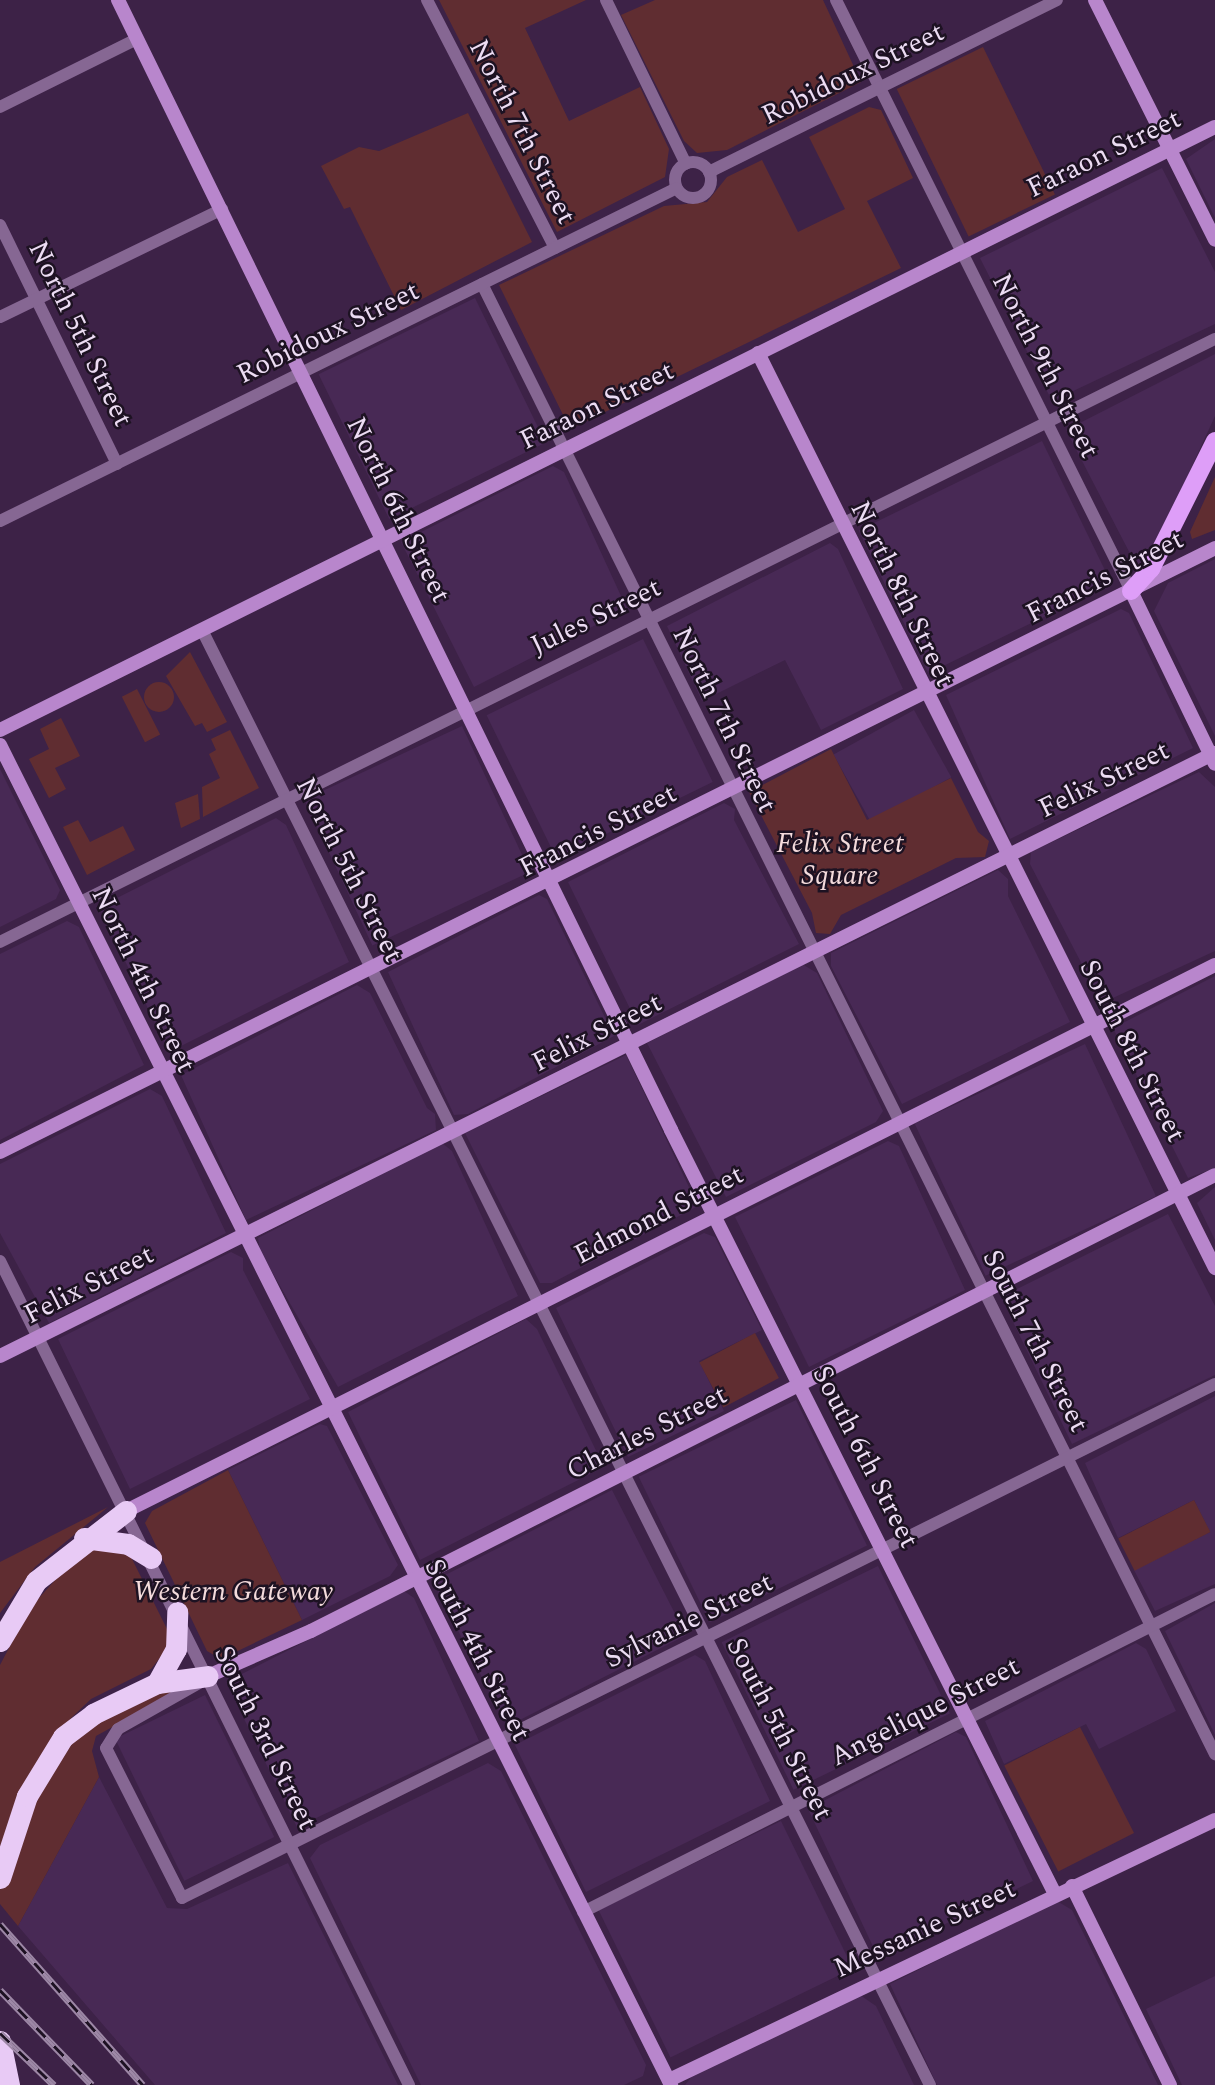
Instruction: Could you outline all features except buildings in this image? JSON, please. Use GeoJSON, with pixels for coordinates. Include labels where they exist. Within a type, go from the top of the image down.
{"type":"FeatureCollection","features":[{"type":"Feature","properties":{"kind":"highway"},"geometry":{"type":"LineString","coordinates":[[0,1641],[36,1581],[84,1538],[125,1511]]}},
{"type":"Feature","properties":{"kind":"highway"},"geometry":{"type":"LineString","coordinates":[[84,1538],[128,1544],[151,1559]]}},
{"type":"Feature","properties":{"kind":"highway"},"geometry":{"type":"LineString","coordinates":[[157,1683],[176,1649],[177,1612]]}},
{"type":"Feature","properties":{"kind":"highway"},"geometry":{"type":"LineString","coordinates":[[0,1878],[43,1766],[63,1737],[93,1714],[157,1683],[208,1676]]}},
{"type":"Feature","properties":{"kind":"highway"},"geometry":{"type":"LineString","coordinates":[[0,2041],[9,2085]]}},
{"type":"Feature","properties":{"kind":"main road","name":"North 6th Street"},"geometry":{"type":"LineString","coordinates":[[118,0],[632,1043]]}},
{"type":"Feature","properties":{"kind":"main road"},"geometry":{"type":"LineString","coordinates":[[1095,0],[1215,240]]}},
{"type":"Feature","properties":{"kind":"main road","name":"Faraon Street"},"geometry":{"type":"LineString","coordinates":[[0,730],[1215,127]]}},
{"type":"Feature","properties":{"kind":"main road","name":"North 8th Street"},"geometry":{"type":"LineString","coordinates":[[758,353],[840,526],[1006,855]]}},
{"type":"Feature","properties":{"kind":"main road"},"geometry":{"type":"LineString","coordinates":[[1131,591],[1151,569],[1215,441]]}},
{"type":"Feature","properties":{"kind":"main road","name":"Francis Street"},"geometry":{"type":"LineString","coordinates":[[0,1152],[554,881],[1215,548]]}},
{"type":"Feature","properties":{"kind":"main road","name":"North 9th Street"},"geometry":{"type":"LineString","coordinates":[[1131,591],[1214,757]]}},
{"type":"Feature","properties":{"kind":"main road","name":"North 4th Street"},"geometry":{"type":"LineString","coordinates":[[0,745],[242,1236]]}},
{"type":"Feature","properties":{"kind":"main road","name":"Felix Street"},"geometry":{"type":"LineString","coordinates":[[0,1356],[632,1043],[811,951],[1214,757]]}},
{"type":"Feature","properties":{"kind":"main road","name":"South 8th Street"},"geometry":{"type":"LineString","coordinates":[[1006,855],[1215,1268]]}},
{"type":"Feature","properties":{"kind":"main road","name":"Edmond Street"},"geometry":{"type":"LineString","coordinates":[[125,1511],[713,1214],[1215,965]]}},
{"type":"Feature","properties":{"kind":"main road","name":"South 6th Street"},"geometry":{"type":"LineString","coordinates":[[632,1043],[713,1214],[970,1717],[1055,1894]]}},
{"type":"Feature","properties":{"kind":"main road","name":"Charles Street"},"geometry":{"type":"LineString","coordinates":[[208,1676],[414,1579],[1215,1175]]}},
{"type":"Feature","properties":{"kind":"main road","name":"South 4th Street"},"geometry":{"type":"LineString","coordinates":[[242,1236],[583,1912],[666,2083]]}},
{"type":"Feature","properties":{"kind":"main road","name":"Messanie Street"},"geometry":{"type":"LineString","coordinates":[[666,2083],[878,1978],[1215,1820]]}},
{"type":"Feature","properties":{"kind":"main road"},"geometry":{"type":"LineString","coordinates":[[1072,1886],[1170,2085]]}},
{"type":"Feature","properties":{"kind":"street","name":"North 7th Street"},"geometry":{"type":"LineString","coordinates":[[427,0],[555,248]]}},
{"type":"Feature","properties":{"kind":"street"},"geometry":{"type":"LineString","coordinates":[[606,0],[686,164]]}},
{"type":"Feature","properties":{"kind":"street","name":"North 9th Street"},"geometry":{"type":"LineString","coordinates":[[836,0],[1131,591]]}},
{"type":"Feature","properties":{"kind":"street","name":"Robidoux Street"},"geometry":{"type":"LineString","coordinates":[[709,173],[1057,0]]}},
{"type":"Feature","properties":{"kind":"street"},"geometry":{"type":"LineString","coordinates":[[0,107],[138,39]]}},
{"type":"Feature","properties":{"kind":"street"},"geometry":{"type":"LineString","coordinates":[[686,164],[701,164],[709,173],[711,184],[703,195],[687,198],[677,188],[676,174],[686,164]]}},
{"type":"Feature","properties":{"kind":"street","name":"Robidoux Street"},"geometry":{"type":"LineString","coordinates":[[0,521],[677,188]]}},
{"type":"Feature","properties":{"kind":"street"},"geometry":{"type":"LineString","coordinates":[[0,317],[222,209]]}},
{"type":"Feature","properties":{"kind":"street","name":"North 5th Street"},"geometry":{"type":"LineString","coordinates":[[0,225],[117,464]]}},
{"type":"Feature","properties":{"kind":"street","name":"North 7th Street"},"geometry":{"type":"LineString","coordinates":[[482,284],[730,792],[811,951]]}},
{"type":"Feature","properties":{"kind":"street","name":"Jules Street"},"geometry":{"type":"LineString","coordinates":[[0,942],[1215,339]]}},
{"type":"Feature","properties":{"kind":"street","name":"North 5th Street"},"geometry":{"type":"LineString","coordinates":[[202,630],[450,1133]]}},
{"type":"Feature","properties":{"kind":"street","name":"South 7th Street"},"geometry":{"type":"LineString","coordinates":[[811,951],[1215,1754]]}},
{"type":"Feature","properties":{"kind":"street","name":"South 5th Street"},"geometry":{"type":"LineString","coordinates":[[450,1133],[930,2085]]}},
{"type":"Feature","properties":{"kind":"street","name":"South 3rd Street"},"geometry":{"type":"LineString","coordinates":[[0,1261],[151,1559],[409,2085]]}},
{"type":"Feature","properties":{"kind":"street","name":"Sylvanie Street"},"geometry":{"type":"LineString","coordinates":[[181,1898],[705,1641],[1215,1384]]}},
{"type":"Feature","properties":{"kind":"street","name":"Angelique Street"},"geometry":{"type":"LineString","coordinates":[[583,1912],[1215,1594]]}},
{"type":"Feature","properties":{"kind":"street","name":"Charles Street"},"geometry":{"type":"LineString","coordinates":[[181,1898],[108,1758],[106,1741],[208,1676]]}},
{"type":"Feature","properties":{"kind":"shaded area"},"geometry":{"type":"Polygon","coordinates":[[[1215,139],[1215,218],[1186,159],[1215,139]]]}},
{"type":"Feature","properties":{"kind":"shaded area"},"geometry":{"type":"Polygon","coordinates":[[[1162,168],[1215,272],[1215,324],[1052,401],[980,258],[1162,168]]]}},
{"type":"Feature","properties":{"kind":"shaded area"},"geometry":{"type":"Polygon","coordinates":[[[475,298],[546,443],[389,519],[319,374],[475,298]]]}},
{"type":"Feature","properties":{"kind":"shaded area"},"geometry":{"type":"Polygon","coordinates":[[[1215,354],[1215,416],[1149,560],[1137,567],[1066,430],[1215,354]]]}},
{"type":"Feature","properties":{"kind":"shaded area"},"geometry":{"type":"Polygon","coordinates":[[[1042,441],[1112,584],[928,673],[859,530],[1042,441]]]}},
{"type":"Feature","properties":{"kind":"shaded area"},"geometry":{"type":"Polygon","coordinates":[[[553,466],[564,472],[627,609],[474,687],[401,542],[553,466]]]}},
{"type":"Feature","properties":{"kind":"shaded area"},"geometry":{"type":"Polygon","coordinates":[[[830,543],[838,549],[903,689],[821,730],[785,660],[702,701],[667,626],[830,543]]]}},
{"type":"Feature","properties":{"kind":"shaded area"},"geometry":{"type":"Polygon","coordinates":[[[1215,559],[1215,736],[1154,611],[1168,583],[1215,559]]]}},
{"type":"Feature","properties":{"kind":"shaded area"},"geometry":{"type":"Polygon","coordinates":[[[1121,609],[1129,613],[1193,748],[1010,839],[946,695],[1121,609]]]}},
{"type":"Feature","properties":{"kind":"shaded area"},"geometry":{"type":"Polygon","coordinates":[[[643,639],[713,782],[556,858],[487,715],[643,639]]]}},
{"type":"Feature","properties":{"kind":"shaded area"},"geometry":{"type":"Polygon","coordinates":[[[914,710],[951,777],[871,822],[834,755],[914,710]]]}},
{"type":"Feature","properties":{"kind":"shaded area"},"geometry":{"type":"Polygon","coordinates":[[[462,726],[530,872],[372,945],[304,800],[462,726]]]}},
{"type":"Feature","properties":{"kind":"shaded area"},"geometry":{"type":"Polygon","coordinates":[[[0,769],[60,890],[56,899],[0,927],[0,769]]]}},
{"type":"Feature","properties":{"kind":"shaded area"},"geometry":{"type":"Polygon","coordinates":[[[1199,772],[1215,787],[1215,951],[1102,1003],[1030,864],[1031,852],[1199,772]]]}},
{"type":"Feature","properties":{"kind":"shaded area"},"geometry":{"type":"Polygon","coordinates":[[[724,803],[735,809],[734,820],[799,944],[638,1025],[568,882],[724,803]]]}},
{"type":"Feature","properties":{"kind":"shaded area"},"geometry":{"type":"Polygon","coordinates":[[[276,818],[286,825],[349,962],[169,1052],[99,907],[276,818]]]}},
{"type":"Feature","properties":{"kind":"shaded area"},"geometry":{"type":"Polygon","coordinates":[[[998,870],[1008,879],[1008,896],[1070,1022],[902,1104],[831,966],[831,953],[998,870]]]}},
{"type":"Feature","properties":{"kind":"shaded area"},"geometry":{"type":"Polygon","coordinates":[[[539,895],[547,899],[614,1036],[468,1114],[454,1115],[388,972],[539,895]]]}},
{"type":"Feature","properties":{"kind":"shaded area"},"geometry":{"type":"Polygon","coordinates":[[[67,921],[79,927],[144,1065],[0,1140],[0,954],[67,921]]]}},
{"type":"Feature","properties":{"kind":"shaded area"},"geometry":{"type":"Polygon","coordinates":[[[802,964],[817,973],[883,1111],[876,1122],[726,1197],[647,1043],[802,964]]]}},
{"type":"Feature","properties":{"kind":"shaded area"},"geometry":{"type":"Polygon","coordinates":[[[1215,976],[1215,1168],[1188,1178],[1113,1028],[1215,976]]]}},
{"type":"Feature","properties":{"kind":"shaded area"},"geometry":{"type":"Polygon","coordinates":[[[357,985],[370,993],[427,1108],[435,1114],[436,1130],[246,1220],[181,1075],[357,985]]]}},
{"type":"Feature","properties":{"kind":"shaded area"},"geometry":{"type":"Polygon","coordinates":[[[1085,1044],[1156,1196],[986,1276],[915,1123],[1085,1044]]]}},
{"type":"Feature","properties":{"kind":"shaded area"},"geometry":{"type":"Polygon","coordinates":[[[626,1055],[698,1206],[552,1283],[540,1283],[465,1133],[626,1055]]]}},
{"type":"Feature","properties":{"kind":"shaded area"},"geometry":{"type":"Polygon","coordinates":[[[150,1089],[162,1096],[226,1233],[49,1323],[0,1233],[0,1164],[150,1089]]]}},
{"type":"Feature","properties":{"kind":"shaded area"},"geometry":{"type":"Polygon","coordinates":[[[888,1141],[899,1146],[965,1290],[809,1367],[735,1217],[888,1141]]]}},
{"type":"Feature","properties":{"kind":"shaded area"},"geometry":{"type":"Polygon","coordinates":[[[442,1143],[452,1151],[518,1296],[338,1387],[260,1251],[258,1238],[442,1143]]]}},
{"type":"Feature","properties":{"kind":"shaded area"},"geometry":{"type":"Polygon","coordinates":[[[1215,1187],[1215,1240],[1197,1203],[1215,1187]]]}},
{"type":"Feature","properties":{"kind":"shaded area"},"geometry":{"type":"Polygon","coordinates":[[[1168,1214],[1215,1306],[1215,1375],[1072,1444],[1001,1297],[1168,1214]]]}},
{"type":"Feature","properties":{"kind":"shaded area"},"geometry":{"type":"Polygon","coordinates":[[[704,1233],[715,1237],[762,1330],[699,1361],[724,1411],[628,1457],[556,1308],[704,1233]]]}},
{"type":"Feature","properties":{"kind":"shaded area"},"geometry":{"type":"Polygon","coordinates":[[[231,1252],[243,1258],[243,1270],[310,1399],[130,1489],[58,1339],[231,1252]]]}},
{"type":"Feature","properties":{"kind":"shaded area"},"geometry":{"type":"Polygon","coordinates":[[[526,1319],[537,1329],[604,1467],[420,1560],[348,1412],[526,1319]]]}},
{"type":"Feature","properties":{"kind":"shaded area"},"geometry":{"type":"Polygon","coordinates":[[[1215,1396],[1215,1584],[1155,1611],[1134,1570],[1210,1532],[1194,1500],[1118,1538],[1085,1463],[1215,1396]]]}},
{"type":"Feature","properties":{"kind":"shaded area"},"geometry":{"type":"Polygon","coordinates":[[[796,1400],[867,1546],[710,1622],[639,1477],[796,1400]]]}},
{"type":"Feature","properties":{"kind":"shaded area"},"geometry":{"type":"Polygon","coordinates":[[[320,1424],[327,1426],[398,1565],[390,1576],[302,1620],[228,1470],[320,1424]]]}},
{"type":"Feature","properties":{"kind":"shaded area"},"geometry":{"type":"Polygon","coordinates":[[[612,1490],[686,1635],[507,1726],[433,1581],[612,1490]]]}},
{"type":"Feature","properties":{"kind":"shaded area"},"geometry":{"type":"Polygon","coordinates":[[[878,1566],[950,1713],[794,1790],[722,1642],[878,1566]]]}},
{"type":"Feature","properties":{"kind":"shaded area"},"geometry":{"type":"Polygon","coordinates":[[[404,1591],[414,1598],[479,1741],[297,1827],[226,1682],[404,1591]]]}},
{"type":"Feature","properties":{"kind":"shaded area"},"geometry":{"type":"Polygon","coordinates":[[[1215,1603],[1215,1735],[1165,1631],[1215,1603]]]}},
{"type":"Feature","properties":{"kind":"shaded area"},"geometry":{"type":"Polygon","coordinates":[[[1136,1643],[1146,1649],[1176,1711],[1099,1749],[1086,1724],[1004,1764],[985,1721],[1136,1643]]]}},
{"type":"Feature","properties":{"kind":"shaded area"},"geometry":{"type":"Polygon","coordinates":[[[695,1655],[705,1661],[770,1801],[586,1892],[515,1745],[695,1655]]]}},
{"type":"Feature","properties":{"kind":"shaded area"},"geometry":{"type":"Polygon","coordinates":[[[205,1695],[274,1837],[184,1881],[115,1739],[205,1695]]]}},
{"type":"Feature","properties":{"kind":"shaded area"},"geometry":{"type":"Polygon","coordinates":[[[956,1732],[966,1737],[1033,1881],[878,1957],[808,1809],[956,1732]]]}},
{"type":"Feature","properties":{"kind":"shaded area"},"geometry":{"type":"Polygon","coordinates":[[[488,1763],[501,1771],[646,2065],[643,2076],[624,2085],[421,2085],[310,1858],[320,1845],[488,1763]]]}},
{"type":"Feature","properties":{"kind":"shaded area"},"geometry":{"type":"Polygon","coordinates":[[[99,1777],[167,1908],[187,1909],[288,1863],[398,2085],[155,2085],[18,1926],[99,1777]]]}},
{"type":"Feature","properties":{"kind":"shaded area"},"geometry":{"type":"Polygon","coordinates":[[[781,1821],[853,1968],[670,2057],[599,1910],[781,1821]]]}},
{"type":"Feature","properties":{"kind":"shaded area"},"geometry":{"type":"Polygon","coordinates":[[[1057,1901],[1072,1910],[1158,2085],[937,2085],[890,1984],[1057,1901]]]}},
{"type":"Feature","properties":{"kind":"shaded area"},"geometry":{"type":"Polygon","coordinates":[[[1215,1976],[1215,2085],[1182,2085],[1146,2009],[1215,1976]]]}},
{"type":"Feature","properties":{"kind":"shaded area"},"geometry":{"type":"Polygon","coordinates":[[[860,1995],[876,2006],[914,2085],[685,2085],[693,2075],[860,1995]]]}},
{"type":"Feature","properties":{"kind":"green space"},"geometry":{"type":"Polygon","coordinates":[[[439,0],[586,0],[525,28],[569,121],[640,87],[669,149],[665,177],[557,232],[439,0]]]}},
{"type":"Feature","properties":{"kind":"green space"},"geometry":{"type":"Polygon","coordinates":[[[655,0],[823,0],[861,82],[727,150],[697,153],[684,141],[621,15],[655,0]]]}},
{"type":"Feature","properties":{"kind":"green space"},"geometry":{"type":"Polygon","coordinates":[[[983,47],[1055,194],[969,236],[897,89],[983,47]]]}},
{"type":"Feature","properties":{"kind":"green space"},"geometry":{"type":"Polygon","coordinates":[[[869,107],[881,110],[913,178],[867,201],[901,268],[570,429],[499,285],[664,206],[707,202],[727,177],[762,160],[798,232],[845,209],[809,137],[869,107]]]}},
{"type":"Feature","properties":{"kind":"green space"},"geometry":{"type":"Polygon","coordinates":[[[468,113],[532,242],[401,310],[350,207],[344,209],[321,166],[359,147],[379,151],[468,113]]]}},
{"type":"Feature","properties":{"kind":"green space"},"geometry":{"type":"Polygon","coordinates":[[[1215,477],[1215,530],[1192,539],[1190,532],[1215,477]]]}},
{"type":"Feature","properties":{"kind":"green space"},"geometry":{"type":"Polygon","coordinates":[[[190,652],[227,722],[207,732],[202,723],[195,726],[166,676],[190,652]]]}},
{"type":"Feature","properties":{"kind":"green space"},"geometry":{"type":"Polygon","coordinates":[[[159,682],[170,686],[174,697],[170,708],[159,712],[148,708],[144,697],[148,686],[159,682]]]}},
{"type":"Feature","properties":{"kind":"green space"},"geometry":{"type":"Polygon","coordinates":[[[137,689],[160,734],[145,742],[122,697],[137,689]]]}},
{"type":"Feature","properties":{"kind":"green space"},"geometry":{"type":"Polygon","coordinates":[[[61,718],[80,756],[55,768],[66,789],[49,798],[29,759],[49,749],[40,729],[61,718]]]}},
{"type":"Feature","properties":{"kind":"green space"},"geometry":{"type":"Polygon","coordinates":[[[230,730],[259,788],[203,817],[202,787],[220,778],[209,754],[216,750],[211,739],[230,730]]]}},
{"type":"Feature","properties":{"kind":"green space","name":"Felix Street Square"},"geometry":{"type":"Polygon","coordinates":[[[831,749],[867,820],[951,778],[978,832],[989,841],[985,857],[956,858],[841,915],[830,934],[816,933],[812,913],[749,792],[831,749]]]}},
{"type":"Feature","properties":{"kind":"green space"},"geometry":{"type":"Polygon","coordinates":[[[198,794],[200,819],[181,828],[175,803],[198,794]]]}},
{"type":"Feature","properties":{"kind":"green space"},"geometry":{"type":"Polygon","coordinates":[[[78,820],[90,842],[123,826],[135,850],[87,875],[63,827],[78,820]]]}},
{"type":"Feature","properties":{"kind":"green space"},"geometry":{"type":"Polygon","coordinates":[[[755,1333],[779,1378],[723,1408],[699,1363],[755,1333]]]}},
{"type":"Feature","properties":{"kind":"green space","name":"Western Gateway"},"geometry":{"type":"Polygon","coordinates":[[[228,1470],[302,1620],[221,1659],[207,1651],[145,1523],[152,1511],[228,1470]]]}},
{"type":"Feature","properties":{"kind":"green space"},"geometry":{"type":"Polygon","coordinates":[[[1194,1500],[1210,1532],[1135,1571],[1118,1539],[1194,1500]]]}},
{"type":"Feature","properties":{"kind":"green space"},"geometry":{"type":"Polygon","coordinates":[[[108,1507],[35,1567],[0,1613],[0,1562],[108,1507]]]}},
{"type":"Feature","properties":{"kind":"green space"},"geometry":{"type":"Polygon","coordinates":[[[84,1548],[129,1553],[169,1633],[167,1649],[151,1669],[91,1699],[70,1719],[189,1685],[96,1736],[92,1751],[99,1777],[18,1926],[0,1904],[0,1665],[30,1608],[84,1548]]]}},
{"type":"Feature","properties":{"kind":"green space"},"geometry":{"type":"Polygon","coordinates":[[[1080,1727],[1134,1833],[1058,1872],[1004,1766],[1080,1727]]]}},
{"type":"Feature","properties":{"kind":"railway"},"geometry":{"type":"LineString","coordinates":[[0,1924],[143,2085]]}},
{"type":"Feature","properties":{"kind":"railway"},"geometry":{"type":"LineString","coordinates":[[0,1990],[92,2085]]}},
{"type":"Feature","properties":{"kind":"railway"},"geometry":{"type":"LineString","coordinates":[[0,2033],[54,2085]]}}]}
